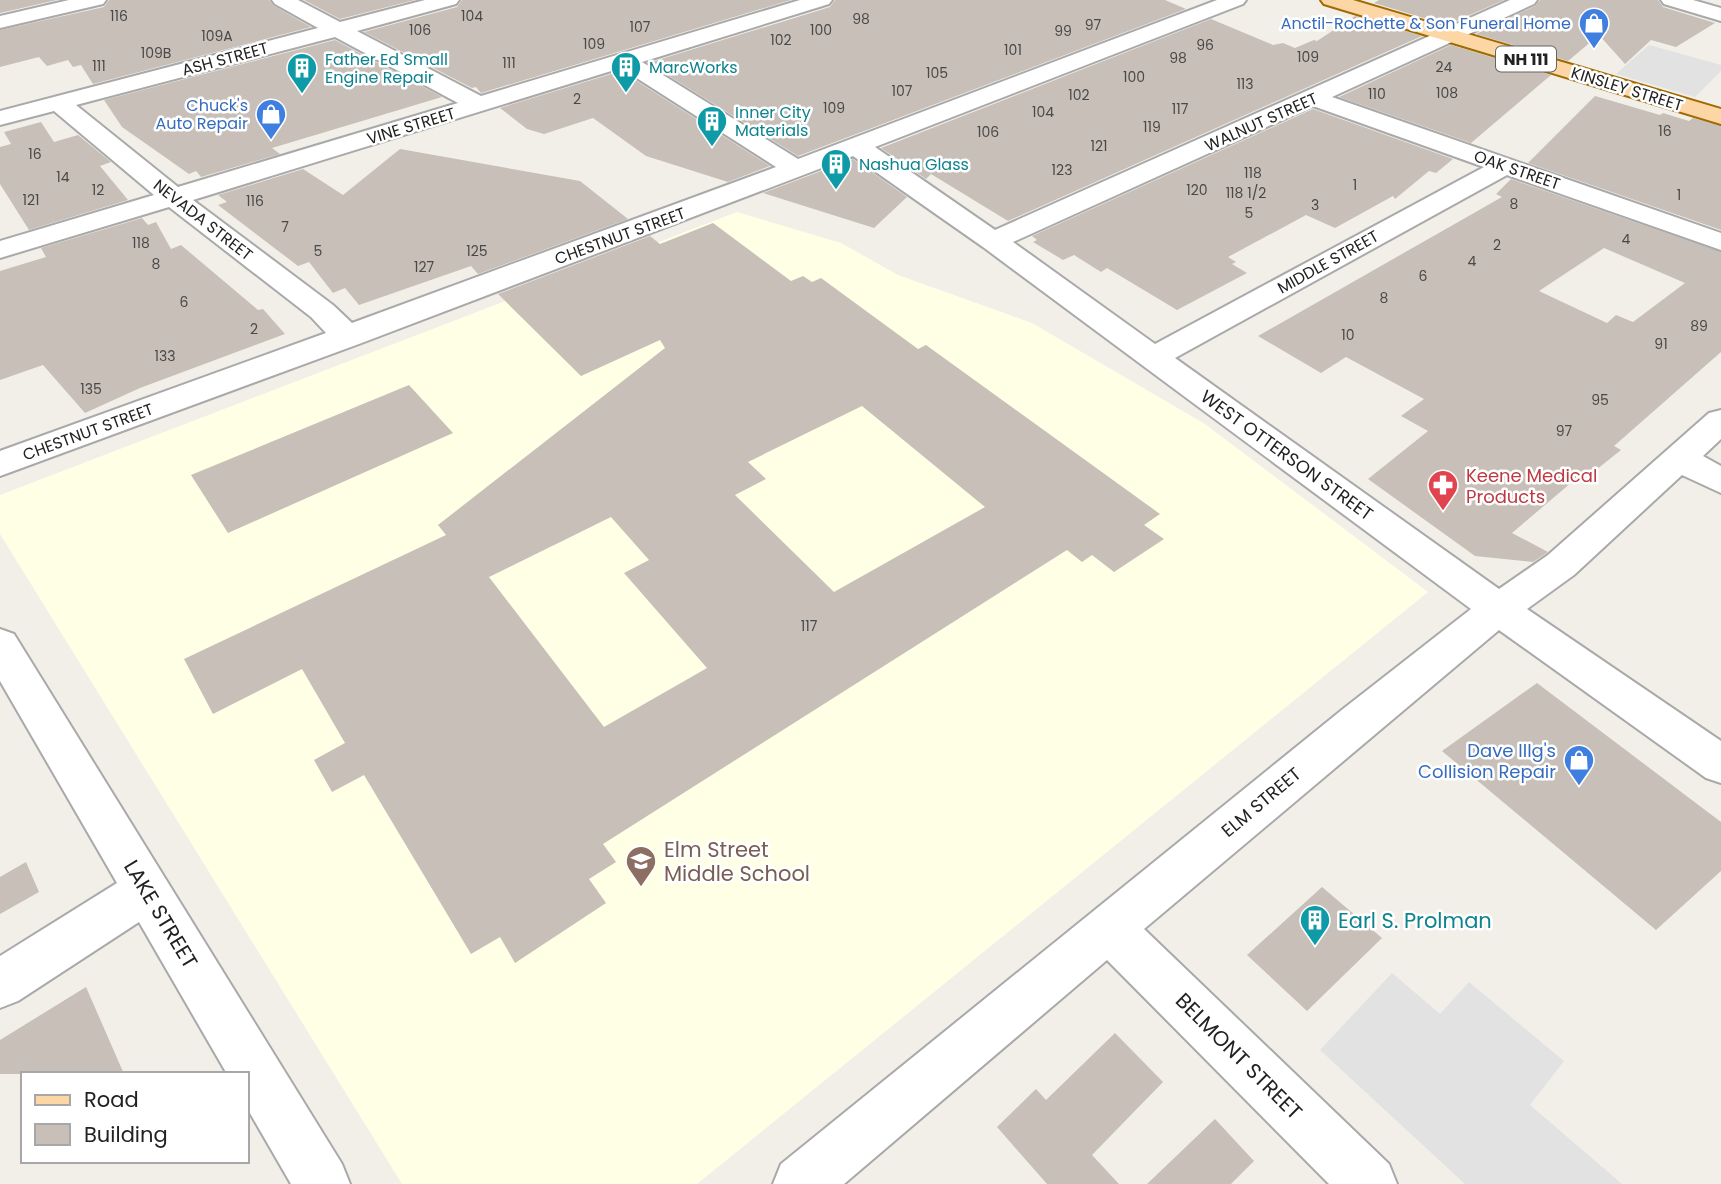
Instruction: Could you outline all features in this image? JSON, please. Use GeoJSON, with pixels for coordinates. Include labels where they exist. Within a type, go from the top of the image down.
{"type":"FeatureCollection","features":[{"type":"Feature","properties":{"kind":"main road","name":"KINSLEY STREET"},"geometry":{"type":"LineString","coordinates":[[1331,0],[1721,117]]}},
{"type":"Feature","properties":{"kind":"street"},"geometry":{"type":"LineString","coordinates":[[0,22],[96,0]]}},
{"type":"Feature","properties":{"kind":"street"},"geometry":{"type":"LineString","coordinates":[[282,0],[480,105]]}},
{"type":"Feature","properties":{"kind":"street","name":"ASH STREET"},"geometry":{"type":"LineString","coordinates":[[0,118],[449,0]]}},
{"type":"Feature","properties":{"kind":"street","name":"VINE STREET"},"geometry":{"type":"LineString","coordinates":[[0,250],[822,0]]}},
{"type":"Feature","properties":{"kind":"street","name":"CHESTNUT STREET"},"geometry":{"type":"LineString","coordinates":[[0,464],[348,337],[1236,0]]}},
{"type":"Feature","properties":{"kind":"street","name":"WALNUT STREET"},"geometry":{"type":"LineString","coordinates":[[993,241],[1527,0]]}},
{"type":"Feature","properties":{"kind":"street"},"geometry":{"type":"LineString","coordinates":[[1671,0],[1721,16]]}},
{"type":"Feature","properties":{"kind":"street"},"geometry":{"type":"LineString","coordinates":[[625,61],[795,168]]}},
{"type":"Feature","properties":{"kind":"street","name":"OAK STREET"},"geometry":{"type":"LineString","coordinates":[[1314,98],[1721,242]]}},
{"type":"Feature","properties":{"kind":"street","name":"NEVADA STREET"},"geometry":{"type":"LineString","coordinates":[[59,103],[173,197],[322,311],[348,337]]}},
{"type":"Feature","properties":{"kind":"street","name":"WEST OTTERSON STREET"},"geometry":{"type":"LineString","coordinates":[[855,145],[993,241],[1498,609],[1721,765]]}},
{"type":"Feature","properties":{"kind":"street","name":"MIDDLE STREET"},"geometry":{"type":"LineString","coordinates":[[1152,358],[1504,166]]}},
{"type":"Feature","properties":{"kind":"street","name":"ELM STREET"},"geometry":{"type":"LineString","coordinates":[[801,1184],[1498,609],[1561,565],[1721,421]]}},
{"type":"Feature","properties":{"kind":"street"},"geometry":{"type":"LineString","coordinates":[[1680,459],[1721,481]]}},
{"type":"Feature","properties":{"kind":"street","name":"LAKE STREET"},"geometry":{"type":"LineString","coordinates":[[0,645],[322,1184]]}},
{"type":"Feature","properties":{"kind":"street"},"geometry":{"type":"LineString","coordinates":[[0,984],[147,890]]}},
{"type":"Feature","properties":{"kind":"street","name":"BELMONT STREET"},"geometry":{"type":"LineString","coordinates":[[1109,929],[1369,1184]]}},
{"type":"Feature","properties":{"kind":"shaded area"},"geometry":{"type":"Polygon","coordinates":[[[1649,45],[1721,65],[1721,71],[1695,97],[1616,74],[1649,45]]]}},
{"type":"Feature","properties":{"kind":"shaded area","name":"Elm Street Middle School"},"geometry":{"type":"Polygon","coordinates":[[[737,212],[841,243],[898,275],[1032,323],[1205,424],[1428,592],[697,1184],[402,1184],[0,534],[0,495],[737,212]]]}},
{"type":"Feature","properties":{"kind":"shaded area"},"geometry":{"type":"Polygon","coordinates":[[[1392,973],[1440,1014],[1469,982],[1564,1061],[1530,1105],[1622,1184],[1465,1184],[1320,1050],[1392,973]]]}},
{"type":"Feature","properties":{"kind":"building"},"geometry":{"type":"Polygon","coordinates":[[[0,0],[57,0],[0,13],[0,0]]]}},
{"type":"Feature","properties":{"kind":"building"},"geometry":{"type":"Polygon","coordinates":[[[109,0],[269,0],[274,6],[311,27],[93,84],[81,65],[73,67],[68,60],[47,66],[39,57],[0,67],[0,30],[104,7],[109,0]]]}},
{"type":"Feature","properties":{"kind":"building"},"geometry":{"type":"Polygon","coordinates":[[[304,0],[415,0],[340,19],[304,0]]]}},
{"type":"Feature","properties":{"kind":"building"},"geometry":{"type":"Polygon","coordinates":[[[462,0],[791,0],[481,93],[476,87],[472,88],[364,32],[457,7],[462,0]]]}},
{"type":"Feature","properties":{"kind":"building"},"geometry":{"type":"Polygon","coordinates":[[[835,0],[1165,0],[1186,9],[798,156],[648,63],[830,7],[835,0]]]}},
{"type":"Feature","properties":{"kind":"building"},"geometry":{"type":"Polygon","coordinates":[[[1379,0],[1504,0],[1447,25],[1374,3],[1379,0]]]}},
{"type":"Feature","properties":{"kind":"building"},"geometry":{"type":"Polygon","coordinates":[[[1540,0],[1658,0],[1663,7],[1715,23],[1676,47],[1651,40],[1625,64],[1599,35],[1568,61],[1476,34],[1535,6],[1540,0]]]}},
{"type":"Feature","properties":{"kind":"building"},"geometry":{"type":"Polygon","coordinates":[[[1355,16],[1422,36],[1008,221],[931,174],[926,179],[881,148],[1211,19],[1273,45],[1283,43],[1295,48],[1317,41],[1355,16]]]}},
{"type":"Feature","properties":{"kind":"building"},"geometry":{"type":"Polygon","coordinates":[[[335,40],[442,97],[272,148],[280,154],[201,177],[196,171],[189,174],[122,127],[104,100],[335,40]]]}},
{"type":"Feature","properties":{"kind":"building"},"geometry":{"type":"Polygon","coordinates":[[[1451,45],[1551,75],[1471,143],[1339,97],[1451,45]]]}},
{"type":"Feature","properties":{"kind":"building"},"geometry":{"type":"Polygon","coordinates":[[[621,71],[770,166],[728,182],[646,156],[593,118],[544,134],[527,129],[500,108],[621,71]]]}},
{"type":"Feature","properties":{"kind":"building"},"geometry":{"type":"Polygon","coordinates":[[[1595,96],[1660,115],[1663,113],[1689,121],[1693,118],[1721,126],[1721,230],[1528,163],[1595,96]]]}},
{"type":"Feature","properties":{"kind":"building"},"geometry":{"type":"Polygon","coordinates":[[[1313,109],[1453,159],[1436,173],[1429,171],[1395,199],[1393,196],[1335,228],[1306,215],[1228,257],[1236,262],[1232,264],[1247,273],[1177,310],[1107,268],[1101,272],[1074,255],[1063,260],[1033,242],[1037,240],[1032,236],[1313,109]]]}},
{"type":"Feature","properties":{"kind":"building"},"geometry":{"type":"Polygon","coordinates":[[[41,122],[54,142],[78,135],[111,162],[100,166],[128,200],[29,230],[0,184],[0,147],[11,144],[4,132],[41,122]]]}},
{"type":"Feature","properties":{"kind":"building"},"geometry":{"type":"Polygon","coordinates":[[[400,149],[580,181],[628,219],[478,274],[471,266],[359,305],[345,288],[333,293],[309,262],[298,266],[218,205],[227,202],[218,195],[303,169],[343,195],[400,149]]]}},
{"type":"Feature","properties":{"kind":"building","name":"Nashua Glass"},"geometry":{"type":"Polygon","coordinates":[[[853,159],[907,197],[874,228],[763,193],[853,159]]]}},
{"type":"Feature","properties":{"kind":"building"},"geometry":{"type":"Polygon","coordinates":[[[1511,179],[1721,252],[1721,352],[1614,446],[1621,450],[1591,474],[1585,471],[1512,533],[1548,552],[1533,562],[1475,556],[1368,479],[1428,431],[1401,416],[1424,399],[1346,357],[1321,373],[1258,336],[1502,197],[1496,194],[1511,179]],[[1604,248],[1539,291],[1607,323],[1616,315],[1633,322],[1685,283],[1604,248]]]}},
{"type":"Feature","properties":{"kind":"building"},"geometry":{"type":"Polygon","coordinates":[[[142,218],[148,225],[156,222],[171,249],[181,245],[258,310],[263,309],[285,334],[140,388],[85,413],[43,365],[0,380],[0,271],[46,257],[41,248],[142,218]]]}},
{"type":"Feature","properties":{"kind":"building"},"geometry":{"type":"Polygon","coordinates":[[[713,223],[791,281],[803,276],[812,282],[821,278],[918,349],[926,345],[1160,514],[1144,525],[1164,539],[1114,572],[1092,555],[1082,562],[1067,550],[603,844],[616,862],[589,879],[606,903],[515,963],[500,937],[471,954],[364,775],[332,792],[314,760],[345,743],[302,669],[213,714],[184,659],[446,535],[438,525],[665,348],[660,340],[581,376],[498,294],[650,236],[660,244],[713,223]],[[862,406],[748,462],[766,479],[735,495],[834,592],[985,507],[862,406]],[[611,517],[489,577],[604,727],[707,668],[624,573],[649,560],[611,517]]]}},
{"type":"Feature","properties":{"kind":"building"},"geometry":{"type":"Polygon","coordinates":[[[409,385],[453,433],[228,533],[191,475],[409,385]]]}},
{"type":"Feature","properties":{"kind":"building","name":"Dave Illg's Collision Repair"},"geometry":{"type":"Polygon","coordinates":[[[1537,683],[1721,822],[1721,871],[1656,930],[1442,751],[1537,683]]]}},
{"type":"Feature","properties":{"kind":"building"},"geometry":{"type":"Polygon","coordinates":[[[26,862],[39,892],[0,914],[0,877],[26,862]]]}},
{"type":"Feature","properties":{"kind":"building","name":"Earl S. Prolman"},"geometry":{"type":"Polygon","coordinates":[[[1322,887],[1382,938],[1307,1011],[1247,955],[1322,887]]]}},
{"type":"Feature","properties":{"kind":"building"},"geometry":{"type":"Polygon","coordinates":[[[86,987],[123,1072],[0,1074],[0,1040],[86,987]]]}},
{"type":"Feature","properties":{"kind":"building"},"geometry":{"type":"Polygon","coordinates":[[[1115,1033],[1163,1082],[1092,1155],[1119,1184],[1047,1184],[997,1127],[1036,1089],[1046,1100],[1115,1033]]]}},
{"type":"Feature","properties":{"kind":"building"},"geometry":{"type":"Polygon","coordinates":[[[1215,1119],[1254,1161],[1231,1184],[1147,1184],[1215,1119]]]}},
{"type":"Feature","properties":{"kind":"place","name":"Anctil-Rochette & Son Funeral Home"},"geometry":{"type":"Point","coordinates":[1594,50]}},
{"type":"Feature","properties":{"kind":"place","name":"MarcWorks"},"geometry":{"type":"Point","coordinates":[626,94]}},
{"type":"Feature","properties":{"kind":"place","name":"Father Ed Small Engine Repair"},"geometry":{"type":"Point","coordinates":[302,95]}},
{"type":"Feature","properties":{"kind":"place","name":"Chuck's Auto Repair"},"geometry":{"type":"Point","coordinates":[271,141]}},
{"type":"Feature","properties":{"kind":"place","name":"Inner City Materials"},"geometry":{"type":"Point","coordinates":[712,148]}},
{"type":"Feature","properties":{"kind":"place","name":"Nashua Glass"},"geometry":{"type":"Point","coordinates":[836,191]}},
{"type":"Feature","properties":{"kind":"place","name":"Keene Medical Products"},"geometry":{"type":"Point","coordinates":[1443,512]}},
{"type":"Feature","properties":{"kind":"place","name":"Dave Illg's Collision Repair"},"geometry":{"type":"Point","coordinates":[1579,787]}},
{"type":"Feature","properties":{"kind":"place","name":"Elm Street Middle School"},"geometry":{"type":"Point","coordinates":[641,888]}},
{"type":"Feature","properties":{"kind":"place","name":"Earl S. Prolman"},"geometry":{"type":"Point","coordinates":[1315,947]}}]}
